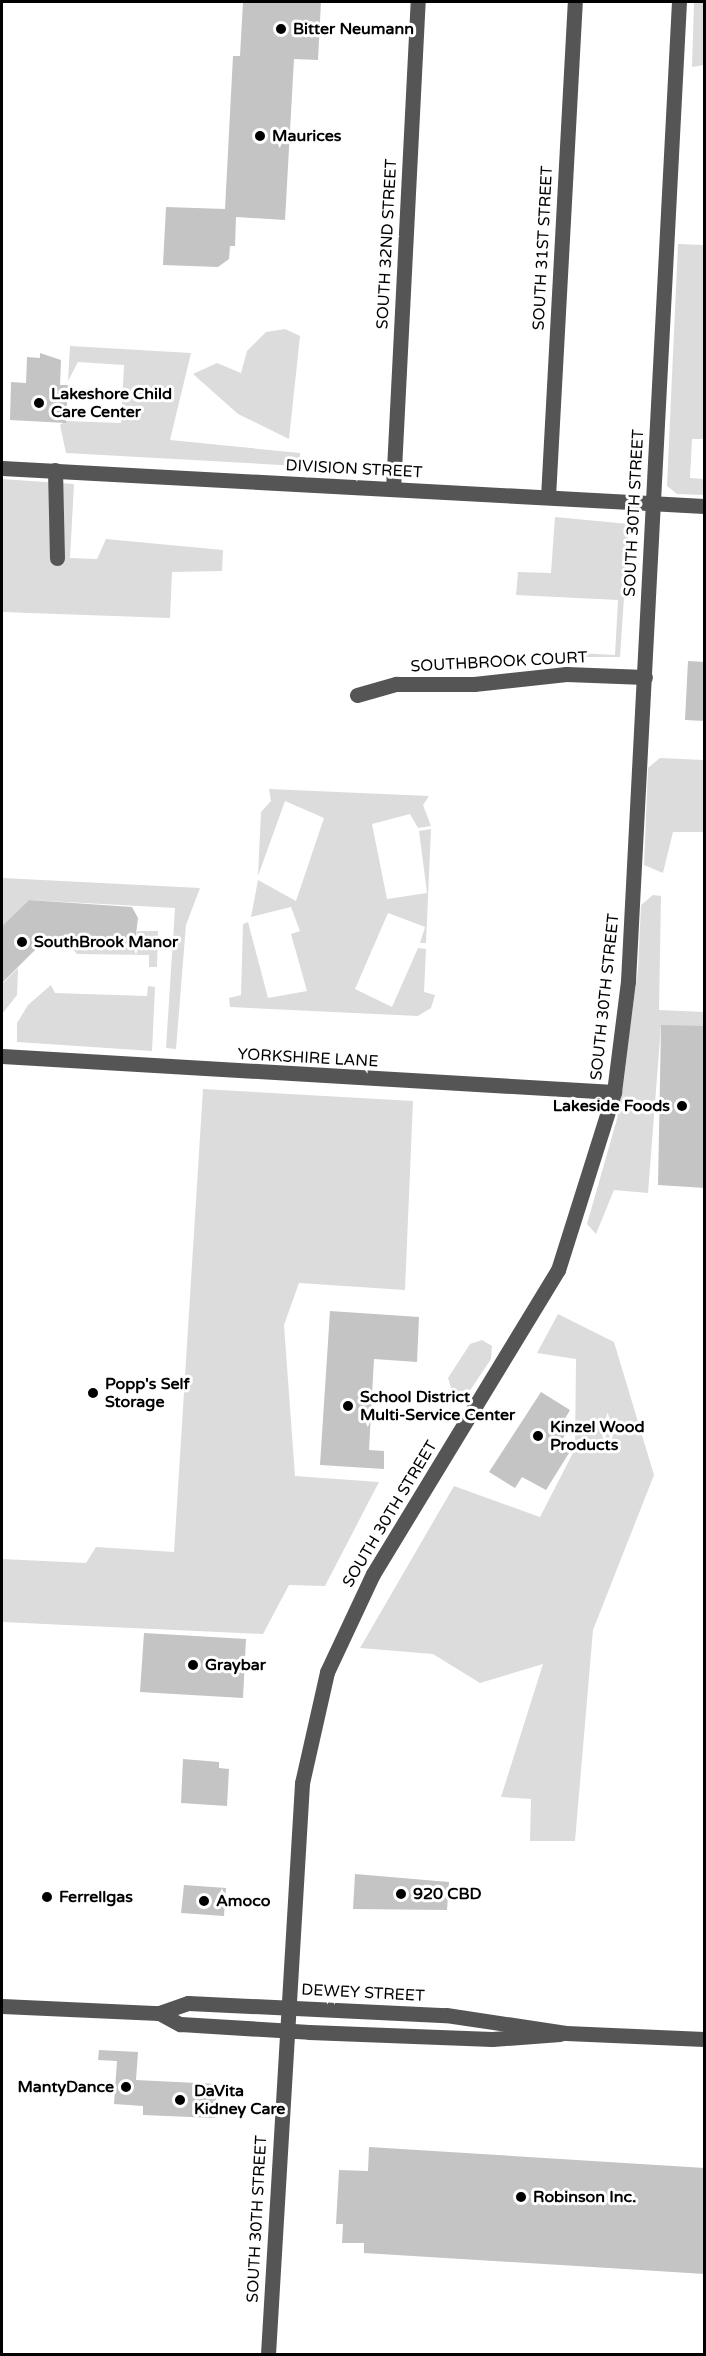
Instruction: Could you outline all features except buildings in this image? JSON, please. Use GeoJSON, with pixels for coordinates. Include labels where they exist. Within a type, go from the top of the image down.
{"type":"FeatureCollection","features":[{"type":"Feature","properties":{"kind":"street","name":"SOUTH 32ND STREET"},"geometry":{"type":"LineString","coordinates":[[393,489],[418,2]]}},
{"type":"Feature","properties":{"kind":"street","name":"SOUTH 31ST STREET"},"geometry":{"type":"LineString","coordinates":[[548,497],[575,2]]}},
{"type":"Feature","properties":{"kind":"street","name":"SOUTH 30TH STREET"},"geometry":{"type":"LineString","coordinates":[[267,2355],[303,1783],[327,1672],[373,1574],[558,1270],[614,1092],[628,981],[679,2]]}},
{"type":"Feature","properties":{"kind":"street","name":"DIVISION STREET"},"geometry":{"type":"LineString","coordinates":[[2,468],[705,506]]}},
{"type":"Feature","properties":{"kind":"street"},"geometry":{"type":"LineString","coordinates":[[55,470],[57,558]]}},
{"type":"Feature","properties":{"kind":"street","name":"SOUTHBROOK COURT"},"geometry":{"type":"LineString","coordinates":[[357,695],[396,684],[474,684],[566,674],[645,677]]}},
{"type":"Feature","properties":{"kind":"street","name":"YORKSHIRE LANE"},"geometry":{"type":"LineString","coordinates":[[2,1056],[614,1092]]}},
{"type":"Feature","properties":{"kind":"street","name":"DEWEY STREET"},"geometry":{"type":"LineString","coordinates":[[159,2013],[182,2003],[481,2017],[566,2033]]}},
{"type":"Feature","properties":{"kind":"street","name":"DEWEY STREET"},"geometry":{"type":"LineString","coordinates":[[2,2006],[159,2013],[180,2024],[287,2031],[492,2039],[566,2033],[705,2039]]}},
{"type":"Feature","properties":{"kind":"shaded area"},"geometry":{"type":"Polygon","coordinates":[[[694,2],[704,2],[704,65],[692,67],[694,2]]]}},
{"type":"Feature","properties":{"kind":"shaded area"},"geometry":{"type":"Polygon","coordinates":[[[678,244],[704,245],[704,439],[692,439],[690,478],[704,479],[704,495],[677,494],[667,486],[678,244]]]}},
{"type":"Feature","properties":{"kind":"shaded area"},"geometry":{"type":"Polygon","coordinates":[[[285,329],[300,336],[289,439],[238,414],[193,374],[217,363],[241,373],[247,351],[266,332],[285,329]]]}},
{"type":"Feature","properties":{"kind":"shaded area"},"geometry":{"type":"Polygon","coordinates":[[[70,346],[191,353],[170,440],[300,453],[300,466],[66,453],[60,425],[66,421],[121,423],[124,365],[78,362],[68,381],[70,346]]]}},
{"type":"Feature","properties":{"kind":"shaded area"},"geometry":{"type":"Polygon","coordinates":[[[2,479],[74,484],[70,558],[97,559],[106,539],[223,550],[222,571],[172,572],[170,618],[2,612],[2,479]]]}},
{"type":"Feature","properties":{"kind":"shaded area"},"geometry":{"type":"Polygon","coordinates":[[[555,517],[629,524],[620,657],[576,657],[579,653],[615,655],[618,600],[516,595],[518,572],[551,573],[555,517]]]}},
{"type":"Feature","properties":{"kind":"shaded area"},"geometry":{"type":"Polygon","coordinates":[[[660,758],[704,760],[704,832],[673,832],[663,873],[644,865],[648,768],[660,758]]]}},
{"type":"Feature","properties":{"kind":"shaded area"},"geometry":{"type":"Polygon","coordinates":[[[269,789],[429,796],[423,805],[431,826],[418,828],[410,814],[372,824],[387,899],[427,893],[419,831],[431,829],[426,943],[420,943],[425,927],[388,913],[355,989],[392,1007],[418,948],[426,949],[424,992],[435,995],[431,1008],[418,1016],[230,1007],[229,998],[241,995],[243,924],[248,922],[268,998],[307,991],[291,934],[300,931],[291,907],[251,917],[258,880],[296,901],[324,818],[285,801],[258,876],[261,812],[271,801],[269,789]]]}},
{"type":"Feature","properties":{"kind":"shaded area"},"geometry":{"type":"Polygon","coordinates":[[[2,878],[200,888],[186,925],[176,1049],[166,1048],[175,908],[29,900],[2,926],[2,878]]]}},
{"type":"Feature","properties":{"kind":"shaded area"},"geometry":{"type":"Polygon","coordinates":[[[653,895],[661,896],[659,1010],[704,1012],[704,1026],[661,1026],[648,1193],[614,1190],[596,1234],[587,1224],[617,1119],[638,970],[641,905],[653,895]]]}},
{"type":"Feature","properties":{"kind":"shaded area"},"geometry":{"type":"Polygon","coordinates":[[[137,931],[158,931],[157,967],[149,967],[149,955],[77,954],[65,940],[135,943],[137,931]]]}},
{"type":"Feature","properties":{"kind":"shaded area"},"geometry":{"type":"Polygon","coordinates":[[[18,968],[17,995],[2,1014],[2,984],[18,968]]]}},
{"type":"Feature","properties":{"kind":"shaded area"},"geometry":{"type":"Polygon","coordinates":[[[51,985],[55,993],[147,996],[148,986],[155,987],[152,1051],[17,1042],[17,1023],[28,1005],[51,985]]]}},
{"type":"Feature","properties":{"kind":"shaded area"},"geometry":{"type":"Polygon","coordinates":[[[203,1089],[413,1101],[405,1290],[299,1283],[284,1325],[295,1476],[379,1482],[325,1586],[289,1585],[263,1634],[2,1622],[2,1559],[86,1563],[96,1547],[174,1552],[203,1089]]]}},
{"type":"Feature","properties":{"kind":"shaded area"},"geometry":{"type":"Polygon","coordinates":[[[558,1314],[614,1342],[654,1475],[593,1630],[575,1841],[530,1841],[531,1799],[501,1797],[543,1664],[480,1683],[433,1654],[360,1648],[454,1486],[540,1517],[575,1449],[576,1359],[537,1353],[558,1314]]]}},
{"type":"Feature","properties":{"kind":"shaded area"},"geometry":{"type":"Polygon","coordinates":[[[482,1340],[492,1346],[491,1359],[465,1398],[454,1397],[448,1378],[470,1344],[482,1340]]]}},
{"type":"Feature","properties":{"kind":"place","name":"Bitter Neumann"},"geometry":{"type":"Point","coordinates":[281,29]}},
{"type":"Feature","properties":{"kind":"place","name":"Maurices"},"geometry":{"type":"Point","coordinates":[260,136]}},
{"type":"Feature","properties":{"kind":"place","name":"Lakeshore Child Care Center"},"geometry":{"type":"Point","coordinates":[39,403]}},
{"type":"Feature","properties":{"kind":"place","name":"SouthBrook Manor"},"geometry":{"type":"Point","coordinates":[22,942]}},
{"type":"Feature","properties":{"kind":"place","name":"Lakeside Foods"},"geometry":{"type":"Point","coordinates":[682,1106]}},
{"type":"Feature","properties":{"kind":"place","name":"Popp's Self Storage"},"geometry":{"type":"Point","coordinates":[93,1393]}},
{"type":"Feature","properties":{"kind":"place","name":"School District Multi-Service Center"},"geometry":{"type":"Point","coordinates":[348,1406]}},
{"type":"Feature","properties":{"kind":"place","name":"Kinzel Wood Products"},"geometry":{"type":"Point","coordinates":[538,1436]}},
{"type":"Feature","properties":{"kind":"place","name":"Graybar"},"geometry":{"type":"Point","coordinates":[193,1665]}},
{"type":"Feature","properties":{"kind":"place","name":"920 CBD"},"geometry":{"type":"Point","coordinates":[401,1894]}},
{"type":"Feature","properties":{"kind":"place","name":"Ferrellgas"},"geometry":{"type":"Point","coordinates":[47,1897]}},
{"type":"Feature","properties":{"kind":"place","name":"Amoco"},"geometry":{"type":"Point","coordinates":[204,1901]}},
{"type":"Feature","properties":{"kind":"place","name":"MantyDance"},"geometry":{"type":"Point","coordinates":[126,2087]}},
{"type":"Feature","properties":{"kind":"place","name":"DaVita Kidney Care"},"geometry":{"type":"Point","coordinates":[180,2100]}},
{"type":"Feature","properties":{"kind":"place","name":"Robinson Inc."},"geometry":{"type":"Point","coordinates":[521,2197]}}]}
